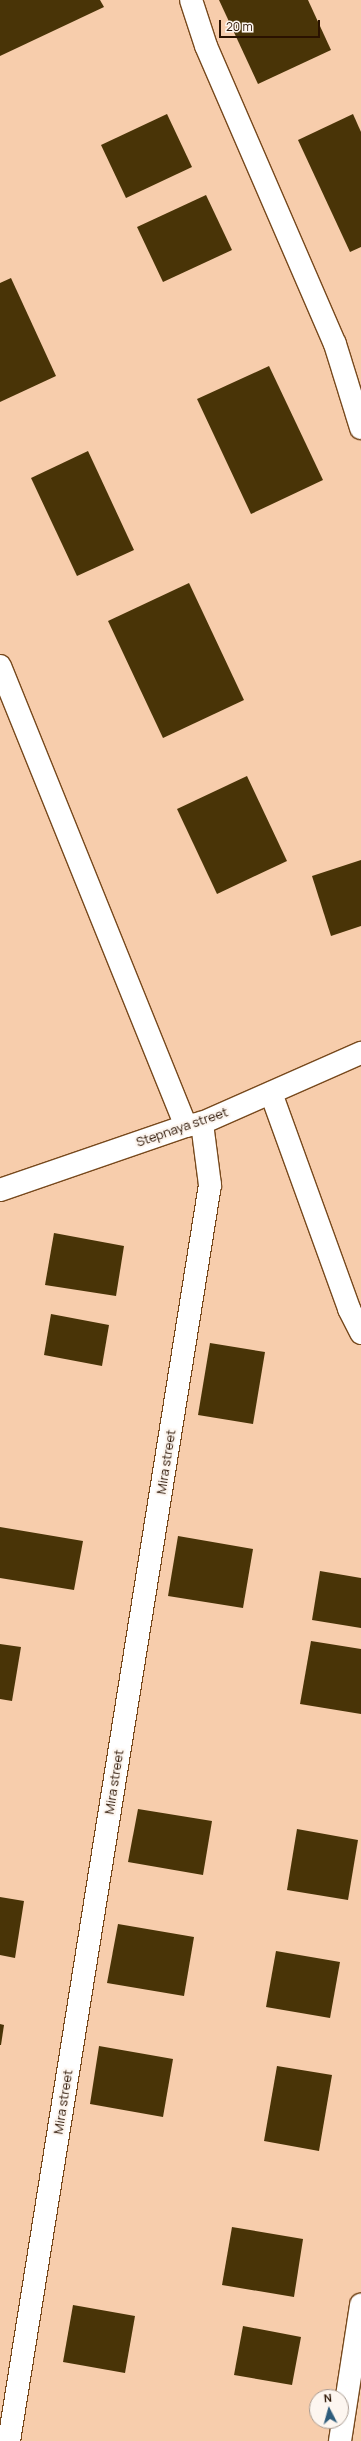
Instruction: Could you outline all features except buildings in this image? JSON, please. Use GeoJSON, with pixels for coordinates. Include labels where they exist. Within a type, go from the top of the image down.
{"type":"FeatureCollection","features":[{"type":"Feature","properties":{"kind":"street"},"geometry":{"type":"LineString","coordinates":[[191,0],[206,46],[335,344],[361,428]]}},
{"type":"Feature","properties":{"kind":"street","name":"Mira street"},"geometry":{"type":"LineString","coordinates":[[0,666],[194,1124],[210,1185],[9,2441]]}},
{"type":"Feature","properties":{"kind":"street","name":"Stepnaya street"},"geometry":{"type":"LineString","coordinates":[[0,1190],[194,1124],[271,1093],[361,1053]]}},
{"type":"Feature","properties":{"kind":"street"},"geometry":{"type":"LineString","coordinates":[[271,1093],[349,1309],[361,1333]]}},
{"type":"Feature","properties":{"kind":"street"},"geometry":{"type":"LineString","coordinates":[[340,2441],[361,2305]]}}]}
